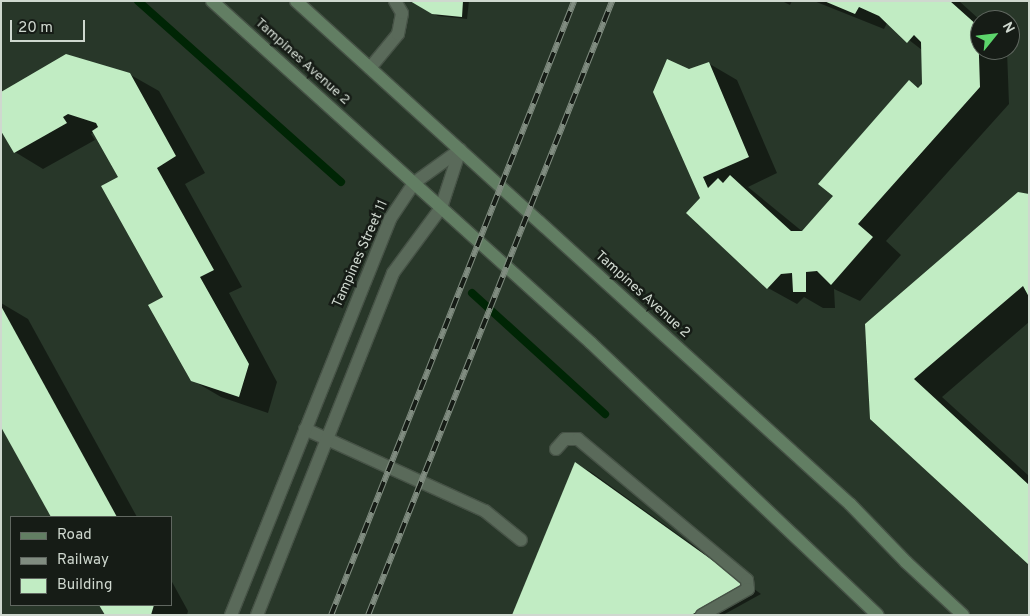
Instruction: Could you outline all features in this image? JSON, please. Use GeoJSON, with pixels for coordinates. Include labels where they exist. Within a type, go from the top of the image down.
{"type":"FeatureCollection","features":[{"type":"Feature","properties":{"kind":"main road","name":"Tampines Avenue 2"},"geometry":{"type":"LineString","coordinates":[[212,1],[598,350],[878,615]]}},
{"type":"Feature","properties":{"kind":"main road","name":"Tampines Avenue 2"},"geometry":{"type":"LineString","coordinates":[[296,1],[844,498],[906,562],[963,615]]}},
{"type":"Feature","properties":{"kind":"street"},"geometry":{"type":"LineString","coordinates":[[370,68],[398,34],[402,13],[395,1]]}},
{"type":"Feature","properties":{"kind":"street","name":"Tampines Street 11"},"geometry":{"type":"LineString","coordinates":[[230,615],[383,234],[414,183],[460,150]]}},
{"type":"Feature","properties":{"kind":"street"},"geometry":{"type":"LineString","coordinates":[[257,615],[393,273],[441,208],[460,150]]}},
{"type":"Feature","properties":{"kind":"street"},"geometry":{"type":"LineString","coordinates":[[305,429],[485,511],[521,540]]}},
{"type":"Feature","properties":{"kind":"street"},"geometry":{"type":"LineString","coordinates":[[556,450],[565,439],[578,440],[747,580],[748,589],[702,615]]}},
{"type":"Feature","properties":{"kind":"building"},"geometry":{"type":"Polygon","coordinates":[[[410,1],[463,1],[462,17],[432,14],[410,1]]]}},
{"type":"Feature","properties":{"kind":"building"},"geometry":{"type":"Polygon","coordinates":[[[824,1],[950,1],[970,19],[970,60],[979,60],[980,87],[858,224],[873,237],[831,285],[817,271],[806,272],[806,292],[793,292],[792,273],[781,274],[767,289],[686,213],[700,198],[653,92],[667,59],[689,69],[709,62],[749,157],[703,177],[708,188],[718,178],[723,183],[730,175],[791,231],[802,231],[833,196],[818,184],[909,80],[918,88],[922,84],[921,42],[914,35],[907,43],[879,16],[859,7],[855,14],[824,1]]]}},
{"type":"Feature","properties":{"kind":"building"},"geometry":{"type":"Polygon","coordinates":[[[66,54],[130,73],[176,156],[157,168],[214,270],[200,277],[249,364],[239,397],[191,381],[148,305],[163,297],[101,186],[118,177],[92,131],[98,127],[96,123],[68,114],[63,117],[67,123],[14,153],[1,131],[1,92],[66,54]]]}},
{"type":"Feature","properties":{"kind":"building"},"geometry":{"type":"Polygon","coordinates":[[[1018,192],[1029,194],[1029,297],[1023,286],[914,379],[1029,485],[1029,565],[870,419],[865,324],[1018,192]]]}},
{"type":"Feature","properties":{"kind":"building"},"geometry":{"type":"Polygon","coordinates":[[[1,306],[116,516],[50,516],[1,427],[1,306]]]}},
{"type":"Feature","properties":{"kind":"building"},"geometry":{"type":"Polygon","coordinates":[[[575,462],[747,585],[691,615],[512,615],[575,462]]]}},
{"type":"Feature","properties":{"kind":"building"},"geometry":{"type":"Polygon","coordinates":[[[100,606],[154,606],[151,615],[105,615],[100,606]]]}},
{"type":"Feature","properties":{"kind":"waterway"},"geometry":{"type":"LineString","coordinates":[[138,1],[341,182]]}},
{"type":"Feature","properties":{"kind":"waterway"},"geometry":{"type":"LineString","coordinates":[[472,293],[605,414]]}},
{"type":"Feature","properties":{"kind":"railway"},"geometry":{"type":"LineString","coordinates":[[331,615],[574,1]]}},
{"type":"Feature","properties":{"kind":"railway"},"geometry":{"type":"LineString","coordinates":[[368,615],[612,1]]}}]}
